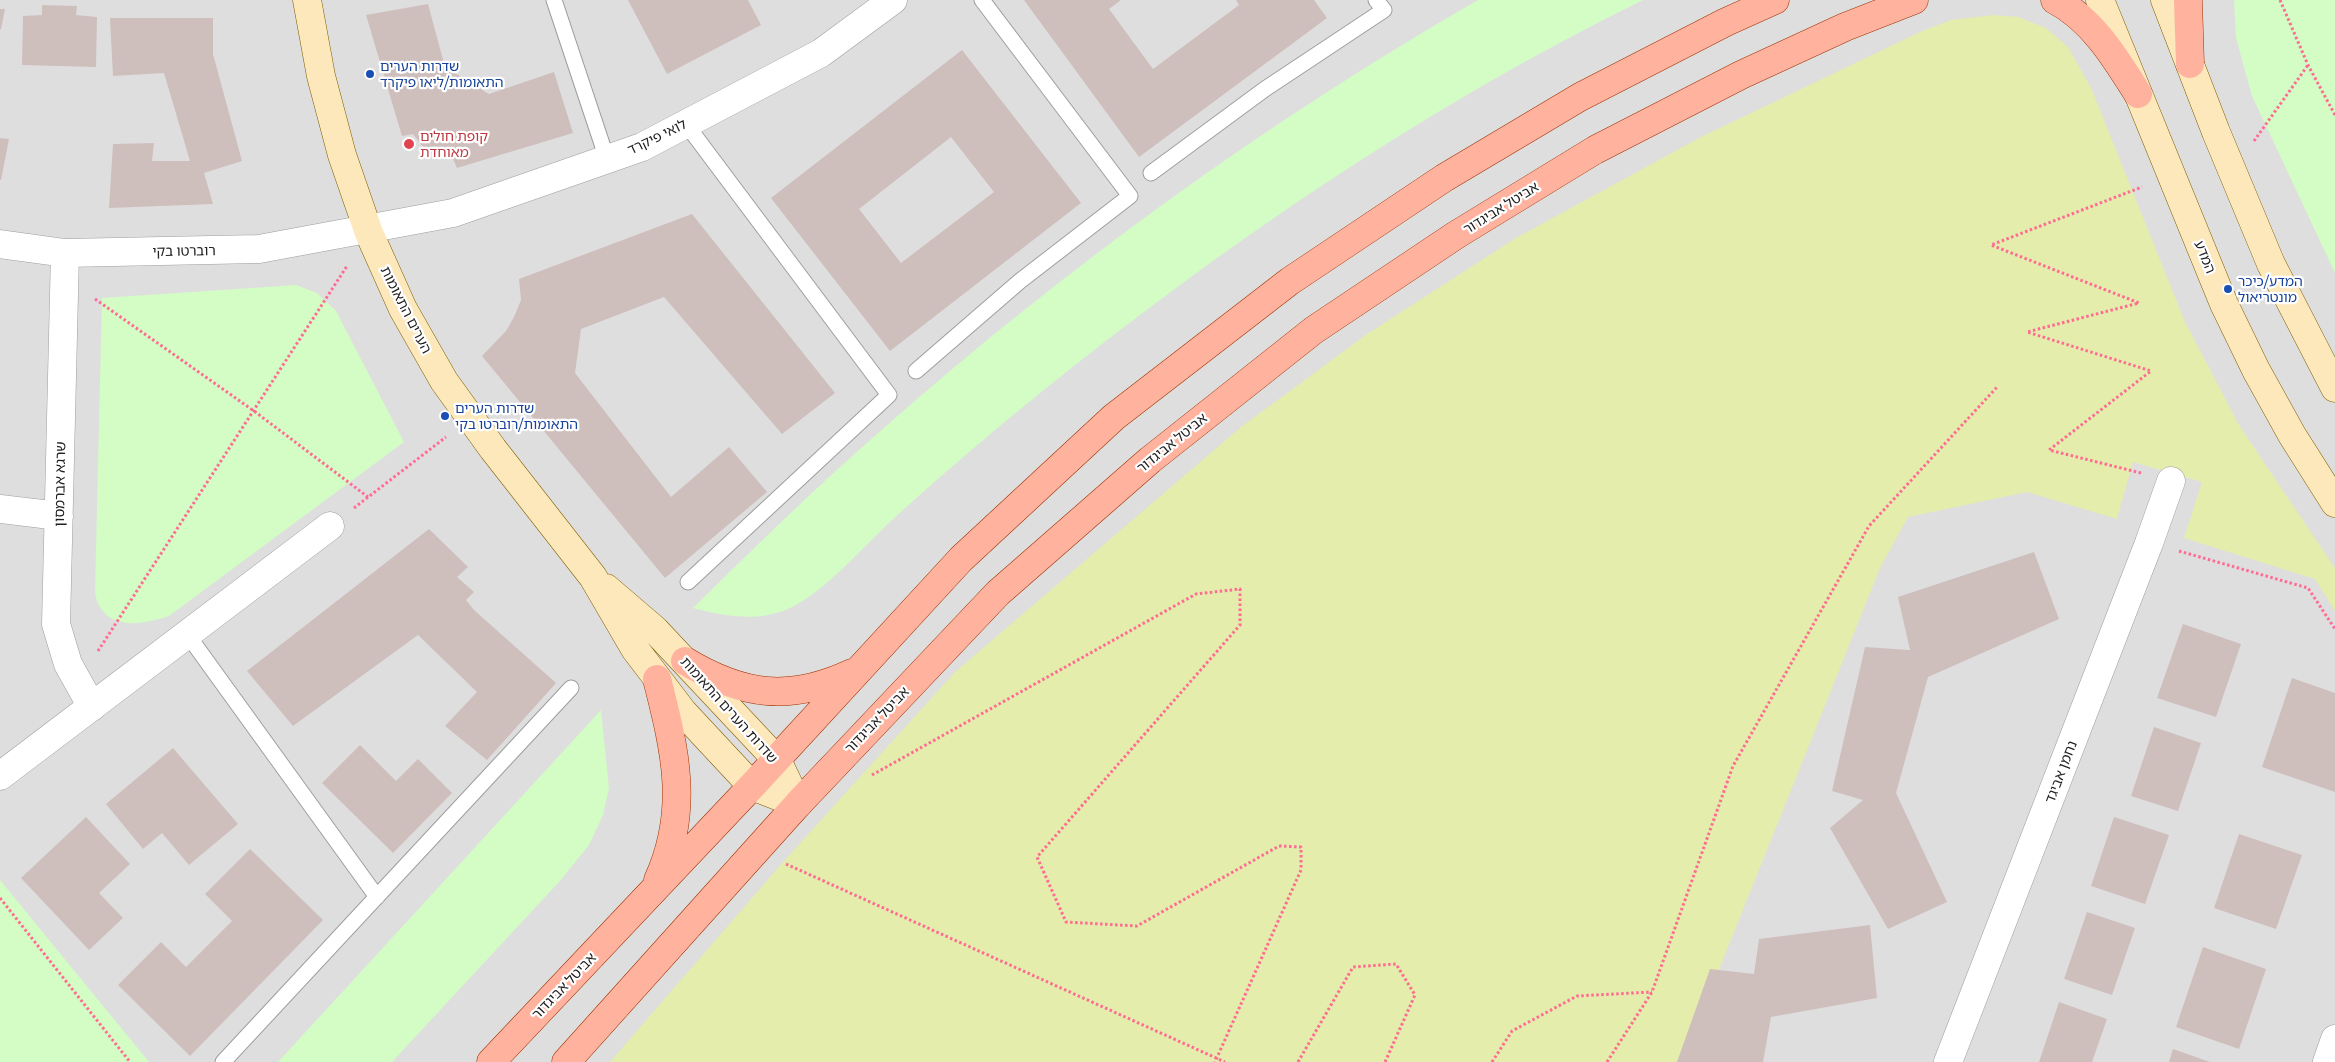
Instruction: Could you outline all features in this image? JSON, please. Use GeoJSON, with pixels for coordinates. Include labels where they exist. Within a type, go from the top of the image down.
{"type":"FeatureCollection","features":[{"type":"Feature","properties":{"kind":"main road","name":"אביטל אביגדור"},"geometry":{"type":"LineString","coordinates":[[491,1062],[777,760],[961,559],[1114,417],[1290,282],[1444,178],[1580,98],[1726,22],[1775,0]]}},
{"type":"Feature","properties":{"kind":"main road","name":"אביטל אביגדור"},"geometry":{"type":"LineString","coordinates":[[566,1062],[798,804],[998,593],[1150,460],[1314,330],[1456,235],[1595,150],[1741,75],[1845,27],[1914,0]]}},
{"type":"Feature","properties":{"kind":"main road"},"geometry":{"type":"LineString","coordinates":[[2055,0],[2076,14],[2093,30],[2109,49],[2138,94]]}},
{"type":"Feature","properties":{"kind":"main road"},"geometry":{"type":"LineString","coordinates":[[2188,0],[2190,64]]}},
{"type":"Feature","properties":{"kind":"main road"},"geometry":{"type":"LineString","coordinates":[[685,661],[709,676],[738,687],[776,693],[809,689],[858,670]]}},
{"type":"Feature","properties":{"kind":"main road"},"geometry":{"type":"LineString","coordinates":[[651,894],[668,858],[676,826],[678,795],[673,744],[658,679]]}},
{"type":"Feature","properties":{"kind":"street","name":"הערים התאומות"},"geometry":{"type":"LineString","coordinates":[[308,0],[323,85],[342,155],[368,231],[403,308],[444,381],[593,577]]}},
{"type":"Feature","properties":{"kind":"street","name":"לואי פיקרד"},"geometry":{"type":"LineString","coordinates":[[368,231],[453,213],[642,147],[821,53],[893,0]]}},
{"type":"Feature","properties":{"kind":"street","name":"המדע"},"geometry":{"type":"LineString","coordinates":[[2100,0],[2228,312],[2256,370],[2292,436],[2335,503]]}},
{"type":"Feature","properties":{"kind":"street"},"geometry":{"type":"LineString","coordinates":[[2165,0],[2271,264],[2335,388]]}},
{"type":"Feature","properties":{"kind":"street","name":"רוברטו בקי"},"geometry":{"type":"LineString","coordinates":[[0,244],[65,265],[259,249],[368,231]]}},
{"type":"Feature","properties":{"kind":"street","name":"שרגא אברמסון"},"geometry":{"type":"LineString","coordinates":[[65,265],[56,624],[63,654],[92,707]]}},
{"type":"Feature","properties":{"kind":"street","name":"נחמן אביגד"},"geometry":{"type":"LineString","coordinates":[[1948,1062],[2149,543],[2171,481]]}},
{"type":"Feature","properties":{"kind":"street"},"geometry":{"type":"LineString","coordinates":[[0,509],[59,516]]}},
{"type":"Feature","properties":{"kind":"street"},"geometry":{"type":"LineString","coordinates":[[0,776],[330,526]]}},
{"type":"Feature","properties":{"kind":"street","name":"שדרות הערים התאומות"},"geometry":{"type":"LineString","coordinates":[[593,577],[623,601],[685,661],[777,760],[798,804]]}},
{"type":"Feature","properties":{"kind":"street"},"geometry":{"type":"LineString","coordinates":[[593,577],[631,641],[684,712],[752,786],[798,804]]}},
{"type":"Feature","properties":{"kind":"street"},"geometry":{"type":"LineString","coordinates":[[2327,1062],[2335,1039]]}},
{"type":"Feature","properties":{"kind":"lane"},"geometry":{"type":"LineString","coordinates":[[554,0],[607,159]]}},
{"type":"Feature","properties":{"kind":"lane"},"geometry":{"type":"LineString","coordinates":[[916,371],[1020,281],[1130,196],[982,0]]}},
{"type":"Feature","properties":{"kind":"lane"},"geometry":{"type":"LineString","coordinates":[[1151,174],[1265,90],[1384,10],[1376,0]]}},
{"type":"Feature","properties":{"kind":"lane"},"geometry":{"type":"LineString","coordinates":[[686,124],[889,395],[688,582]]}},
{"type":"Feature","properties":{"kind":"lane"},"geometry":{"type":"LineString","coordinates":[[187,634],[377,897]]}},
{"type":"Feature","properties":{"kind":"lane"},"geometry":{"type":"LineString","coordinates":[[223,1062],[571,688]]}},
{"type":"Feature","properties":{"kind":"path"},"geometry":{"type":"LineString","coordinates":[[2280,0],[2308,65],[2335,115]]}},
{"type":"Feature","properties":{"kind":"path"},"geometry":{"type":"LineString","coordinates":[[2252,145],[2308,65]]}},
{"type":"Feature","properties":{"kind":"path"},"geometry":{"type":"LineString","coordinates":[[2146,186],[1991,245],[2139,303],[2027,332],[2152,371],[2049,450],[2171,481]]}},
{"type":"Feature","properties":{"kind":"path"},"geometry":{"type":"LineString","coordinates":[[78,683],[368,231]]}},
{"type":"Feature","properties":{"kind":"path"},"geometry":{"type":"LineString","coordinates":[[65,265],[368,497]]}},
{"type":"Feature","properties":{"kind":"path"},"geometry":{"type":"LineString","coordinates":[[1607,1062],[1652,992],[1732,766],[1869,526],[1998,386]]}},
{"type":"Feature","properties":{"kind":"path"},"geometry":{"type":"LineString","coordinates":[[330,526],[471,418]]}},
{"type":"Feature","properties":{"kind":"path"},"geometry":{"type":"LineString","coordinates":[[2149,543],[2308,588],[2335,629]]}},
{"type":"Feature","properties":{"kind":"path"},"geometry":{"type":"LineString","coordinates":[[867,778],[1196,594],[1240,589],[1240,625],[1037,857],[1066,922],[1137,926],[1279,846],[1301,847],[1301,870],[1216,1060]]}},
{"type":"Feature","properties":{"kind":"path"},"geometry":{"type":"LineString","coordinates":[[783,862],[1216,1060],[1225,1062]]}},
{"type":"Feature","properties":{"kind":"path"},"geometry":{"type":"LineString","coordinates":[[0,898],[130,1062]]}},
{"type":"Feature","properties":{"kind":"path"},"geometry":{"type":"LineString","coordinates":[[1298,1062],[1353,967],[1396,964],[1415,995],[1385,1062]]}},
{"type":"Feature","properties":{"kind":"path"},"geometry":{"type":"LineString","coordinates":[[1492,1062],[1512,1031],[1577,996],[1652,992]]}},
{"type":"Feature","properties":{"kind":"shaded area"},"geometry":{"type":"Polygon","coordinates":[[[0,0],[2335,0],[2335,1062],[0,1062],[0,0]]]}},
{"type":"Feature","properties":{"kind":"green space"},"geometry":{"type":"Polygon","coordinates":[[[1478,0],[1643,0],[1563,41],[1406,131],[1255,231],[1110,338],[1020,409],[926,489],[831,579],[806,599],[794,606],[770,615],[731,616],[693,608],[764,538],[886,426],[955,366],[1098,253],[1171,198],[1322,95],[1478,0]]]}},
{"type":"Feature","properties":{"kind":"green space"},"geometry":{"type":"Polygon","coordinates":[[[2234,0],[2335,0],[2335,273],[2252,96],[2236,38],[2234,0]]]}},
{"type":"Feature","properties":{"kind":"green space"},"geometry":{"type":"Polygon","coordinates":[[[1993,15],[2018,17],[2046,28],[2068,47],[2091,88],[2185,322],[2239,425],[2335,568],[2335,611],[2315,579],[2184,538],[2202,482],[2133,462],[2117,519],[2027,492],[1908,517],[1880,568],[1682,1062],[610,1062],[783,862],[955,672],[1241,427],[1367,334],[1516,238],[1701,137],[1920,32],[1951,20],[1993,15]]]}},
{"type":"Feature","properties":{"kind":"green space"},"geometry":{"type":"Polygon","coordinates":[[[296,285],[317,293],[336,311],[404,442],[169,616],[142,623],[114,620],[106,615],[100,607],[95,592],[102,298],[296,285]]]}},
{"type":"Feature","properties":{"kind":"green space"},"geometry":{"type":"Polygon","coordinates":[[[601,710],[609,788],[603,815],[589,845],[559,882],[392,1062],[278,1062],[601,710]]]}},
{"type":"Feature","properties":{"kind":"green space"},"geometry":{"type":"Polygon","coordinates":[[[0,880],[149,1062],[0,1062],[0,880]]]}},
{"type":"Feature","properties":{"kind":"building"},"geometry":{"type":"Polygon","coordinates":[[[628,0],[748,0],[761,25],[667,74],[628,0]]]}},
{"type":"Feature","properties":{"kind":"building"},"geometry":{"type":"Polygon","coordinates":[[[1024,0],[1121,0],[1109,9],[1153,69],[1239,5],[1236,0],[1314,0],[1327,18],[1139,157],[1024,0]]]}},
{"type":"Feature","properties":{"kind":"building"},"geometry":{"type":"Polygon","coordinates":[[[428,4],[445,67],[489,94],[554,72],[573,133],[457,168],[450,152],[428,153],[413,134],[402,136],[366,15],[428,4]]]}},
{"type":"Feature","properties":{"kind":"building"},"geometry":{"type":"Polygon","coordinates":[[[42,5],[77,6],[76,15],[97,17],[96,67],[22,65],[23,16],[42,15],[42,5]]]}},
{"type":"Feature","properties":{"kind":"building"},"geometry":{"type":"Polygon","coordinates":[[[0,9],[5,9],[1,29],[0,29],[0,9]]]}},
{"type":"Feature","properties":{"kind":"building"},"geometry":{"type":"Polygon","coordinates":[[[110,18],[213,18],[213,54],[242,161],[204,173],[213,204],[109,208],[113,144],[154,143],[152,161],[190,161],[164,73],[113,76],[110,18]]]}},
{"type":"Feature","properties":{"kind":"building"},"geometry":{"type":"Polygon","coordinates":[[[962,50],[1081,203],[890,351],[771,198],[962,50]],[[951,137],[859,209],[901,263],[994,192],[951,137]]]}},
{"type":"Feature","properties":{"kind":"building"},"geometry":{"type":"Polygon","coordinates":[[[0,138],[9,139],[1,180],[0,180],[0,138]]]}},
{"type":"Feature","properties":{"kind":"building"},"geometry":{"type":"Polygon","coordinates":[[[692,214],[835,393],[782,434],[664,297],[581,329],[575,373],[671,497],[729,447],[767,492],[665,578],[482,356],[506,331],[514,317],[521,300],[519,279],[692,214]]]}},
{"type":"Feature","properties":{"kind":"building"},"geometry":{"type":"Polygon","coordinates":[[[429,529],[468,567],[457,577],[474,592],[466,600],[474,610],[556,683],[487,760],[445,726],[477,692],[418,635],[293,726],[247,671],[429,529]]]}},
{"type":"Feature","properties":{"kind":"building"},"geometry":{"type":"Polygon","coordinates":[[[2034,552],[2059,619],[1928,677],[1896,793],[1947,902],[1888,929],[1830,828],[1863,800],[1832,791],[1865,647],[1910,650],[1898,597],[2034,552]]]}},
{"type":"Feature","properties":{"kind":"building"},"geometry":{"type":"Polygon","coordinates":[[[2183,624],[2241,644],[2216,717],[2157,698],[2183,624]]]}},
{"type":"Feature","properties":{"kind":"building"},"geometry":{"type":"Polygon","coordinates":[[[2292,678],[2335,693],[2335,792],[2262,767],[2292,678]]]}},
{"type":"Feature","properties":{"kind":"building"},"geometry":{"type":"Polygon","coordinates":[[[2154,727],[2201,743],[2178,811],[2131,796],[2154,727]]]}},
{"type":"Feature","properties":{"kind":"building"},"geometry":{"type":"Polygon","coordinates":[[[360,745],[396,781],[418,759],[452,793],[393,853],[322,783],[360,745]]]}},
{"type":"Feature","properties":{"kind":"building"},"geometry":{"type":"Polygon","coordinates":[[[173,748],[238,824],[189,865],[162,833],[143,849],[106,804],[173,748]]]}},
{"type":"Feature","properties":{"kind":"building"},"geometry":{"type":"Polygon","coordinates":[[[86,817],[130,864],[99,893],[123,918],[89,950],[21,878],[86,817]]]}},
{"type":"Feature","properties":{"kind":"building"},"geometry":{"type":"Polygon","coordinates":[[[2114,817],[2169,835],[2145,904],[2091,886],[2114,817]]]}},
{"type":"Feature","properties":{"kind":"building"},"geometry":{"type":"Polygon","coordinates":[[[2239,834],[2302,855],[2276,929],[2214,908],[2239,834]]]}},
{"type":"Feature","properties":{"kind":"building"},"geometry":{"type":"Polygon","coordinates":[[[250,849],[323,920],[190,1056],[118,985],[161,942],[186,967],[232,921],[205,894],[250,849]]]}},
{"type":"Feature","properties":{"kind":"building"},"geometry":{"type":"Polygon","coordinates":[[[2087,912],[2135,928],[2112,995],[2064,979],[2087,912]]]}},
{"type":"Feature","properties":{"kind":"building"},"geometry":{"type":"Polygon","coordinates":[[[1870,925],[1877,998],[1771,1017],[1763,1062],[1677,1062],[1710,969],[1754,974],[1759,939],[1870,925]]]}},
{"type":"Feature","properties":{"kind":"building"},"geometry":{"type":"Polygon","coordinates":[[[2203,947],[2266,969],[2239,1049],[2176,1027],[2203,947]]]}},
{"type":"Feature","properties":{"kind":"building"},"geometry":{"type":"Polygon","coordinates":[[[2059,1002],[2107,1019],[2092,1062],[2039,1062],[2059,1002]]]}},
{"type":"Feature","properties":{"kind":"building"},"geometry":{"type":"Polygon","coordinates":[[[2173,1049],[2210,1062],[2169,1062],[2173,1049]]]}},
{"type":"Feature","properties":{"kind":"place","name":"שדרות הערים התאומות/ליאו פיקרד"},"geometry":{"type":"Point","coordinates":[370,74]}},
{"type":"Feature","properties":{"kind":"place","name":"קופת חולים מאוחדת"},"geometry":{"type":"Point","coordinates":[409,144]}},
{"type":"Feature","properties":{"kind":"place","name":"המדע/כיכר מונטריאול"},"geometry":{"type":"Point","coordinates":[2228,289]}},
{"type":"Feature","properties":{"kind":"place","name":"שדרות הערים התאומות/רוברטו בקי"},"geometry":{"type":"Point","coordinates":[445,416]}}]}
